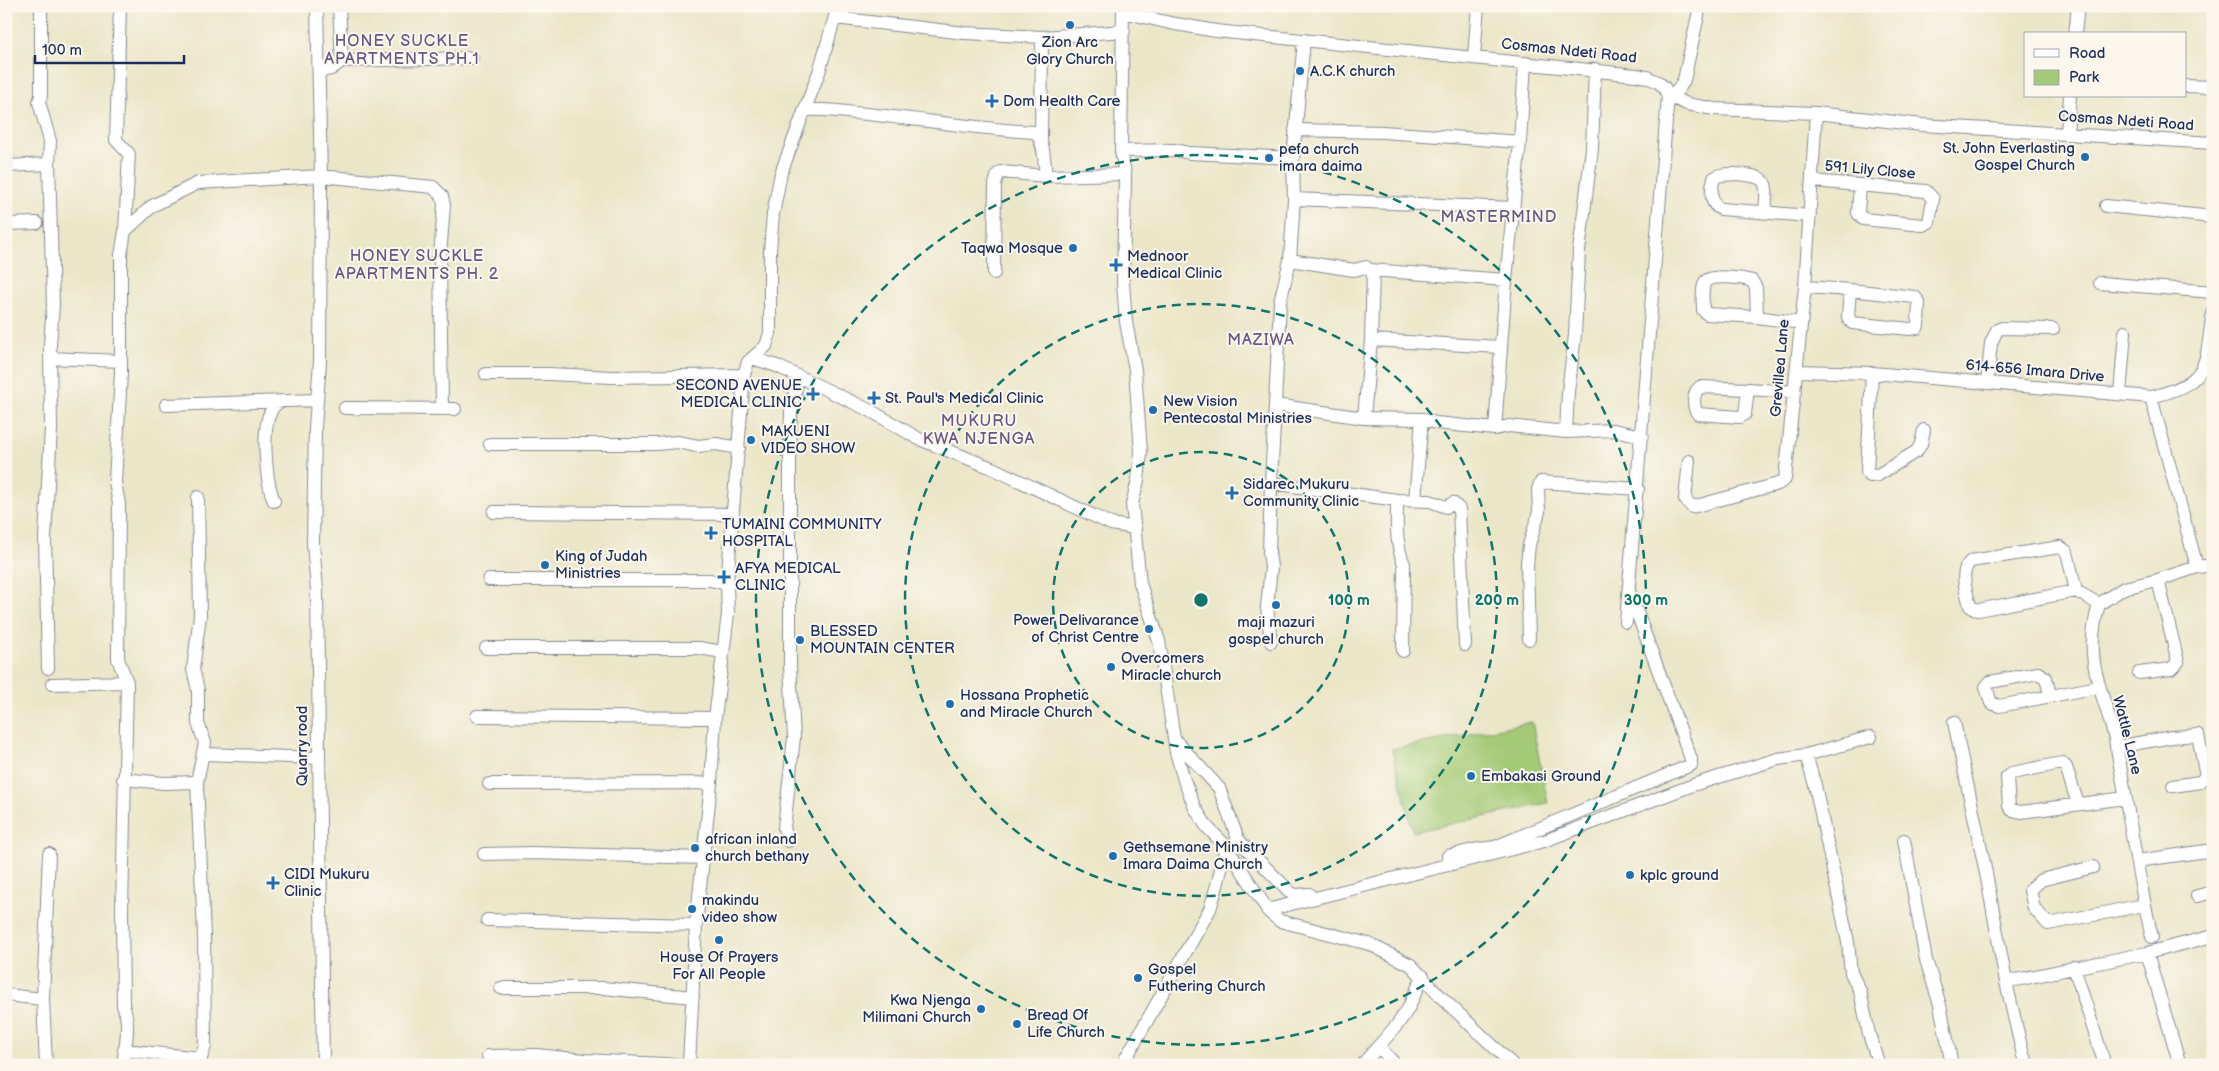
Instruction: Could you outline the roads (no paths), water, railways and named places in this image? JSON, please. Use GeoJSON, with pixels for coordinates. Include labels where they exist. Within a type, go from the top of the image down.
{"type":"FeatureCollection","features":[{"type":"Feature","properties":{"kind":"street"},"geometry":{"type":"LineString","coordinates":[[41,6],[39,102],[50,141],[49,164],[54,306],[50,358],[51,428],[45,538],[48,668]]}},
{"type":"Feature","properties":{"kind":"street"},"geometry":{"type":"LineString","coordinates":[[120,6],[116,140],[129,154],[121,255],[120,430],[115,482],[120,504],[118,659],[127,682],[122,910],[123,1006],[126,1024],[123,1065]]}},
{"type":"Feature","properties":{"kind":"street","name":"Quarry road"},"geometry":{"type":"LineString","coordinates":[[317,6],[321,176],[320,362],[317,400],[313,543],[317,590],[323,1065]]}},
{"type":"Feature","properties":{"kind":"street"},"geometry":{"type":"LineString","coordinates":[[339,6],[342,60]]}},
{"type":"Feature","properties":{"kind":"street"},"geometry":{"type":"LineString","coordinates":[[1474,57],[1478,6]]}},
{"type":"Feature","properties":{"kind":"street"},"geometry":{"type":"LineString","coordinates":[[1626,622],[1668,96],[1679,89],[1684,80],[1700,6]]}},
{"type":"Feature","properties":{"kind":"street"},"geometry":{"type":"LineString","coordinates":[[2075,32],[2078,6]]}},
{"type":"Feature","properties":{"kind":"street"},"geometry":{"type":"LineString","coordinates":[[1123,9],[1121,151],[1125,174],[1124,283],[1126,322],[1136,370],[1141,452],[1138,480],[1132,504],[1140,583],[1159,641],[1174,739],[1184,780],[1195,808],[1207,828],[1226,846],[1267,910],[1280,921],[1369,944],[1411,965],[1439,995],[1513,1065]]}},
{"type":"Feature","properties":{"kind":"street","name":"Cosmas Ndeti Road"},"geometry":{"type":"LineString","coordinates":[[1123,9],[1170,23],[1216,31],[1595,69],[1647,77],[1664,87],[1668,96],[1687,104],[1714,109],[1816,113],[1922,125],[2213,143]]}},
{"type":"Feature","properties":{"kind":"street"},"geometry":{"type":"LineString","coordinates":[[689,1065],[696,925],[711,783],[715,718],[728,614],[727,584],[744,375],[752,358],[766,346],[770,333],[770,250],[773,214],[781,173],[819,72],[836,12],[965,33],[1042,37],[1124,31]]}},
{"type":"Feature","properties":{"kind":"street"},"geometry":{"type":"LineString","coordinates":[[1042,37],[1041,140],[1046,176]]}},
{"type":"Feature","properties":{"kind":"street"},"geometry":{"type":"LineString","coordinates":[[1271,642],[1267,606],[1271,567],[1269,553],[1271,483],[1280,302],[1290,260],[1294,200],[1293,158],[1304,40]]}},
{"type":"Feature","properties":{"kind":"street"},"geometry":{"type":"LineString","coordinates":[[320,71],[331,69],[342,60],[472,58]]}},
{"type":"Feature","properties":{"kind":"street"},"geometry":{"type":"LineString","coordinates":[[1495,429],[1506,280],[1520,142],[1524,63]]}},
{"type":"Feature","properties":{"kind":"street"},"geometry":{"type":"LineString","coordinates":[[1566,432],[1568,392],[1575,335],[1579,251],[1592,149],[1595,69]]}},
{"type":"Feature","properties":{"kind":"street"},"geometry":{"type":"LineString","coordinates":[[2186,86],[2213,88]]}},
{"type":"Feature","properties":{"kind":"street"},"geometry":{"type":"LineString","coordinates":[[2067,133],[2070,98]]}},
{"type":"Feature","properties":{"kind":"street"},"geometry":{"type":"LineString","coordinates":[[806,110],[822,109],[877,114],[988,129],[1034,132],[1038,134],[1041,140]]}},
{"type":"Feature","properties":{"kind":"street","name":"Grevillea Lane"},"geometry":{"type":"LineString","coordinates":[[1689,461],[1685,499],[1692,506],[1782,482],[1786,475],[1805,287],[1816,113]]}},
{"type":"Feature","properties":{"kind":"street"},"geometry":{"type":"LineString","coordinates":[[1296,130],[1383,132],[1520,142]]}},
{"type":"Feature","properties":{"kind":"street"},"geometry":{"type":"LineString","coordinates":[[1121,151],[1175,150],[1189,153],[1293,158]]}},
{"type":"Feature","properties":{"kind":"street"},"geometry":{"type":"LineString","coordinates":[[6,166],[49,164]]}},
{"type":"Feature","properties":{"kind":"street"},"geometry":{"type":"LineString","coordinates":[[994,273],[995,184],[998,174],[1001,172],[1046,176],[1125,174]]}},
{"type":"Feature","properties":{"kind":"street"},"geometry":{"type":"LineString","coordinates":[[1765,212],[1766,188],[1759,178],[1721,174],[1714,178],[1712,186],[1713,202],[1716,208],[1810,216]]}},
{"type":"Feature","properties":{"kind":"street"},"geometry":{"type":"LineString","coordinates":[[124,231],[152,206],[198,183],[321,176],[427,186],[438,190],[442,196],[444,206],[440,256],[440,332],[449,409],[344,408]]}},
{"type":"Feature","properties":{"kind":"street","name":"591 Lily Close"},"geometry":{"type":"LineString","coordinates":[[1812,181],[1926,191],[1933,199],[1932,216],[1929,222],[1923,225],[1863,219],[1858,213],[1860,186]]}},
{"type":"Feature","properties":{"kind":"street"},"geometry":{"type":"LineString","coordinates":[[1294,200],[1514,208]]}},
{"type":"Feature","properties":{"kind":"street"},"geometry":{"type":"LineString","coordinates":[[2106,206],[2213,216]]}},
{"type":"Feature","properties":{"kind":"street"},"geometry":{"type":"LineString","coordinates":[[6,224],[37,223]]}},
{"type":"Feature","properties":{"kind":"street"},"geometry":{"type":"LineString","coordinates":[[1290,260],[1354,270],[1366,267],[1370,270],[1506,280]]}},
{"type":"Feature","properties":{"kind":"street"},"geometry":{"type":"LineString","coordinates":[[1364,418],[1372,340],[1374,280],[1373,273],[1370,270]]}},
{"type":"Feature","properties":{"kind":"street"},"geometry":{"type":"LineString","coordinates":[[1757,317],[1756,288],[1752,281],[1712,278],[1706,281],[1703,287],[1704,310],[1707,314],[1757,317],[1801,323]]}},
{"type":"Feature","properties":{"kind":"street"},"geometry":{"type":"LineString","coordinates":[[2100,283],[2213,292]]}},
{"type":"Feature","properties":{"kind":"street"},"geometry":{"type":"LineString","coordinates":[[1805,287],[1850,290],[1915,297],[1919,302],[1917,328],[1910,329],[1852,323],[1848,317],[1850,290]]}},
{"type":"Feature","properties":{"kind":"street","name":"614-656 Imara Drive"},"geometry":{"type":"LineString","coordinates":[[1796,371],[1872,373],[1934,380],[1987,382],[2151,397],[2181,388],[2201,373],[2209,364],[2213,311]]}},
{"type":"Feature","properties":{"kind":"street"},"geometry":{"type":"LineString","coordinates":[[1987,382],[1990,343],[1997,330],[2002,328],[2053,329]]}},
{"type":"Feature","properties":{"kind":"street"},"geometry":{"type":"LineString","coordinates":[[2120,394],[2125,332]]}},
{"type":"Feature","properties":{"kind":"street"},"geometry":{"type":"LineString","coordinates":[[1372,340],[1501,347]]}},
{"type":"Feature","properties":{"kind":"street"},"geometry":{"type":"LineString","coordinates":[[50,358],[121,361]]}},
{"type":"Feature","properties":{"kind":"street"},"geometry":{"type":"LineString","coordinates":[[752,358],[776,366],[871,411],[919,439],[992,468],[1111,524],[1135,528]]}},
{"type":"Feature","properties":{"kind":"street"},"geometry":{"type":"LineString","coordinates":[[1872,373],[1868,474],[1872,477],[1878,475],[1917,451],[1923,434]]}},
{"type":"Feature","properties":{"kind":"street"},"geometry":{"type":"LineString","coordinates":[[486,374],[612,377],[744,375]]}},
{"type":"Feature","properties":{"kind":"street"},"geometry":{"type":"LineString","coordinates":[[788,841],[784,828],[794,738],[790,666],[790,452],[791,412],[798,377]]}},
{"type":"Feature","properties":{"kind":"street"},"geometry":{"type":"LineString","coordinates":[[1748,389],[1795,392]]}},
{"type":"Feature","properties":{"kind":"street"},"geometry":{"type":"LineString","coordinates":[[2151,397],[2197,567]]}},
{"type":"Feature","properties":{"kind":"street"},"geometry":{"type":"LineString","coordinates":[[166,405],[317,400]]}},
{"type":"Feature","properties":{"kind":"street"},"geometry":{"type":"LineString","coordinates":[[274,501],[269,489],[266,448],[267,421],[271,410],[279,402]]}},
{"type":"Feature","properties":{"kind":"street"},"geometry":{"type":"LineString","coordinates":[[1275,406],[1364,418],[1422,419],[1436,423],[1495,429],[1509,426],[1566,432],[1614,430],[1642,436]]}},
{"type":"Feature","properties":{"kind":"street"},"geometry":{"type":"LineString","coordinates":[[1415,500],[1422,419]]}},
{"type":"Feature","properties":{"kind":"street"},"geometry":{"type":"LineString","coordinates":[[490,444],[657,444],[676,442],[698,446],[716,444],[739,448]]}},
{"type":"Feature","properties":{"kind":"street"},"geometry":{"type":"LineString","coordinates":[[1529,639],[1527,564],[1529,546],[1539,512],[1538,489],[1541,482],[1638,489]]}},
{"type":"Feature","properties":{"kind":"street"},"geometry":{"type":"LineString","coordinates":[[1271,483],[1397,500],[1430,501],[1446,507],[1453,503],[1459,509],[1465,645]]}},
{"type":"Feature","properties":{"kind":"street"},"geometry":{"type":"LineString","coordinates":[[124,1050],[201,1061],[205,1046],[204,935],[197,782],[205,743],[198,723],[198,690],[193,670],[200,616],[198,497]]}},
{"type":"Feature","properties":{"kind":"street"},"geometry":{"type":"LineString","coordinates":[[1397,500],[1397,539],[1399,553],[1404,564],[1403,651]]}},
{"type":"Feature","properties":{"kind":"street"},"geometry":{"type":"LineString","coordinates":[[494,512],[734,514]]}},
{"type":"Feature","properties":{"kind":"street"},"geometry":{"type":"LineString","coordinates":[[2076,591],[2069,557],[2063,548],[2056,547],[1971,561],[1966,566],[1964,574],[1970,606],[1974,610],[1983,610],[2076,591],[2099,604],[2124,588],[2158,580],[2197,567],[2213,565]]}},
{"type":"Feature","properties":{"kind":"street"},"geometry":{"type":"LineString","coordinates":[[489,580],[710,580],[727,584]]}},
{"type":"Feature","properties":{"kind":"street"},"geometry":{"type":"LineString","coordinates":[[2139,674],[2171,669],[2178,662],[2158,580]]}},
{"type":"Feature","properties":{"kind":"street"},"geometry":{"type":"LineString","coordinates":[[1174,739],[1219,788],[1238,839],[1285,888],[1296,896],[1473,850],[1495,847],[1691,765],[1691,759],[1629,591]]}},
{"type":"Feature","properties":{"kind":"street","name":"Wattle Lane"},"geometry":{"type":"LineString","coordinates":[[2099,604],[2093,628],[2092,655],[2098,687],[2116,747],[2144,905],[2152,938]]}},
{"type":"Feature","properties":{"kind":"street"},"geometry":{"type":"LineString","coordinates":[[486,648],[699,648],[723,652]]}},
{"type":"Feature","properties":{"kind":"street"},"geometry":{"type":"LineString","coordinates":[[2050,695],[2046,678],[2038,673],[1990,682],[1986,687],[1991,703],[1999,706],[2098,687]]}},
{"type":"Feature","properties":{"kind":"street"},"geometry":{"type":"LineString","coordinates":[[52,684],[127,682]]}},
{"type":"Feature","properties":{"kind":"street"},"geometry":{"type":"LineString","coordinates":[[478,716],[715,718]]}},
{"type":"Feature","properties":{"kind":"street"},"geometry":{"type":"LineString","coordinates":[[1954,722],[1986,873],[2006,982],[2024,1056],[2028,1065]]}},
{"type":"Feature","properties":{"kind":"street"},"geometry":{"type":"LineString","coordinates":[[2116,747],[2172,737],[2198,735],[2206,776],[2200,782],[2173,786]]}},
{"type":"Feature","properties":{"kind":"street"},"geometry":{"type":"LineString","coordinates":[[1267,910],[1544,841],[1696,784],[1778,759],[1806,755],[1871,737]]}},
{"type":"Feature","properties":{"kind":"street"},"geometry":{"type":"LineString","coordinates":[[204,754],[318,758]]}},
{"type":"Feature","properties":{"kind":"street"},"geometry":{"type":"LineString","coordinates":[[1806,755],[1815,785],[1848,942],[1852,973],[1860,991],[1878,1065]]}},
{"type":"Feature","properties":{"kind":"street"},"geometry":{"type":"LineString","coordinates":[[2078,804],[2066,767],[2062,763],[2012,773],[2007,777],[2009,806],[2014,811],[2078,804],[2125,798]]}},
{"type":"Feature","properties":{"kind":"street"},"geometry":{"type":"LineString","coordinates":[[124,779],[164,783],[197,782]]}},
{"type":"Feature","properties":{"kind":"street"},"geometry":{"type":"LineString","coordinates":[[489,784],[711,783]]}},
{"type":"Feature","properties":{"kind":"street"},"geometry":{"type":"LineString","coordinates":[[1904,840],[1926,960],[1940,1005],[1952,1065]]}},
{"type":"Feature","properties":{"kind":"street"},"geometry":{"type":"LineString","coordinates":[[1122,1065],[1210,909],[1226,846]]}},
{"type":"Feature","properties":{"kind":"street"},"geometry":{"type":"LineString","coordinates":[[2137,860],[2213,850]]}},
{"type":"Feature","properties":{"kind":"street"},"geometry":{"type":"LineString","coordinates":[[484,854],[533,853],[703,858]]}},
{"type":"Feature","properties":{"kind":"street"},"geometry":{"type":"LineString","coordinates":[[46,1065],[43,999],[49,854]]}},
{"type":"Feature","properties":{"kind":"street"},"geometry":{"type":"LineString","coordinates":[[2093,868],[2041,880],[2030,890],[2034,908],[2048,924],[2144,905]]}},
{"type":"Feature","properties":{"kind":"street"},"geometry":{"type":"LineString","coordinates":[[2197,896],[2213,892]]}},
{"type":"Feature","properties":{"kind":"street"},"geometry":{"type":"LineString","coordinates":[[486,920],[696,925]]}},
{"type":"Feature","properties":{"kind":"street"},"geometry":{"type":"LineString","coordinates":[[2006,982],[2147,953],[2213,936]]}},
{"type":"Feature","properties":{"kind":"street"},"geometry":{"type":"LineString","coordinates":[[2147,953],[2180,1065]]}},
{"type":"Feature","properties":{"kind":"street"},"geometry":{"type":"LineString","coordinates":[[2074,968],[2105,1065]]}},
{"type":"Feature","properties":{"kind":"street"},"geometry":{"type":"LineString","coordinates":[[1362,1065],[1379,1047],[1408,1009],[1423,976]]}},
{"type":"Feature","properties":{"kind":"street"},"geometry":{"type":"LineString","coordinates":[[501,988],[603,988],[693,997]]}},
{"type":"Feature","properties":{"kind":"street"},"geometry":{"type":"LineString","coordinates":[[6,995],[43,999]]}},
{"type":"Feature","properties":{"kind":"street"},"geometry":{"type":"LineString","coordinates":[[1379,1047],[1396,1065]]}},
{"type":"Feature","properties":{"kind":"street"},"geometry":{"type":"LineString","coordinates":[[488,1056],[536,1055],[584,1060],[683,1065]]}},
{"type":"Feature","properties":{"kind":"place","name":"Zion Arc Glory Church"},"geometry":{"type":"Point","coordinates":[1070,25]}},
{"type":"Feature","properties":{"kind":"place","name":"A.C.K church"},"geometry":{"type":"Point","coordinates":[1300,71]}},
{"type":"Feature","properties":{"kind":"place","name":"Dom Health Care"},"geometry":{"type":"Point","coordinates":[992,101]}},
{"type":"Feature","properties":{"kind":"place","name":"St. John Everlasting Gospel Church"},"geometry":{"type":"Point","coordinates":[2085,157]}},
{"type":"Feature","properties":{"kind":"place","name":"pefa church imara daima"},"geometry":{"type":"Point","coordinates":[1269,158]}},
{"type":"Feature","properties":{"kind":"place","name":"Taqwa Mosque"},"geometry":{"type":"Point","coordinates":[1073,248]}},
{"type":"Feature","properties":{"kind":"place","name":"Mednoor Medical Clinic"},"geometry":{"type":"Point","coordinates":[1116,265]}},
{"type":"Feature","properties":{"kind":"place","name":"SECOND AVENUE MEDICAL CLINIC"},"geometry":{"type":"Point","coordinates":[813,394]}},
{"type":"Feature","properties":{"kind":"place","name":"St. Paul's Medical Clinic"},"geometry":{"type":"Point","coordinates":[874,398]}},
{"type":"Feature","properties":{"kind":"place","name":"New Vision Pentecostal Ministries"},"geometry":{"type":"Point","coordinates":[1153,410]}},
{"type":"Feature","properties":{"kind":"place","name":"MAKUENI VIDEO SHOW"},"geometry":{"type":"Point","coordinates":[751,440]}},
{"type":"Feature","properties":{"kind":"place","name":"Sidarec Mukuru Community Clinic"},"geometry":{"type":"Point","coordinates":[1232,493]}},
{"type":"Feature","properties":{"kind":"place","name":"TUMAINI COMMUNITY HOSPITAL"},"geometry":{"type":"Point","coordinates":[711,533]}},
{"type":"Feature","properties":{"kind":"place","name":"King of Judah Ministries"},"geometry":{"type":"Point","coordinates":[545,565]}},
{"type":"Feature","properties":{"kind":"place","name":"AFYA MEDICAL CLINIC"},"geometry":{"type":"Point","coordinates":[724,577]}},
{"type":"Feature","properties":{"kind":"place","name":"maji mazuri gospel church"},"geometry":{"type":"Point","coordinates":[1276,605]}},
{"type":"Feature","properties":{"kind":"place","name":"Power Delivarance of Christ Centre"},"geometry":{"type":"Point","coordinates":[1149,629]}},
{"type":"Feature","properties":{"kind":"place","name":"BLESSED MOUNTAIN CENTER"},"geometry":{"type":"Point","coordinates":[800,640]}},
{"type":"Feature","properties":{"kind":"place","name":"Overcomers Miracle church"},"geometry":{"type":"Point","coordinates":[1111,667]}},
{"type":"Feature","properties":{"kind":"place","name":"Hossana Prophetic and Miracle Church"},"geometry":{"type":"Point","coordinates":[950,704]}},
{"type":"Feature","properties":{"kind":"place","name":"Embakasi Ground"},"geometry":{"type":"Point","coordinates":[1471,776]}},
{"type":"Feature","properties":{"kind":"place","name":"african inland church bethany"},"geometry":{"type":"Point","coordinates":[695,848]}},
{"type":"Feature","properties":{"kind":"place","name":"Gethsemane Ministry Imara Daima Church"},"geometry":{"type":"Point","coordinates":[1113,856]}},
{"type":"Feature","properties":{"kind":"place","name":"kplc ground"},"geometry":{"type":"Point","coordinates":[1630,875]}},
{"type":"Feature","properties":{"kind":"place","name":"CIDI Mukuru Clinic"},"geometry":{"type":"Point","coordinates":[273,883]}},
{"type":"Feature","properties":{"kind":"place","name":"makindu video show"},"geometry":{"type":"Point","coordinates":[692,909]}},
{"type":"Feature","properties":{"kind":"place","name":"House Of Prayers For All People"},"geometry":{"type":"Point","coordinates":[719,940]}},
{"type":"Feature","properties":{"kind":"place","name":"Gospel Futhering Church"},"geometry":{"type":"Point","coordinates":[1138,978]}},
{"type":"Feature","properties":{"kind":"place","name":"Kwa Njenga Milimani Church"},"geometry":{"type":"Point","coordinates":[981,1009]}},
{"type":"Feature","properties":{"kind":"place","name":"Bread Of Life Church"},"geometry":{"type":"Point","coordinates":[1017,1024]}},
{"type":"Feature","properties":{"kind":"district","name":"HONEY SUCKLE APARTMENTS PH.1"},"geometry":{"type":"Point","coordinates":[402,50]}},
{"type":"Feature","properties":{"kind":"district","name":"MASTERMIND"},"geometry":{"type":"Point","coordinates":[1499,217]}},
{"type":"Feature","properties":{"kind":"district","name":"HONEY SUCKLE APARTMENTS PH. 2"},"geometry":{"type":"Point","coordinates":[417,265]}},
{"type":"Feature","properties":{"kind":"district","name":"MAZIWA"},"geometry":{"type":"Point","coordinates":[1261,340]}},
{"type":"Feature","properties":{"kind":"district","name":"MUKURU KWA NJENGA"},"geometry":{"type":"Point","coordinates":[979,430]}}]}
